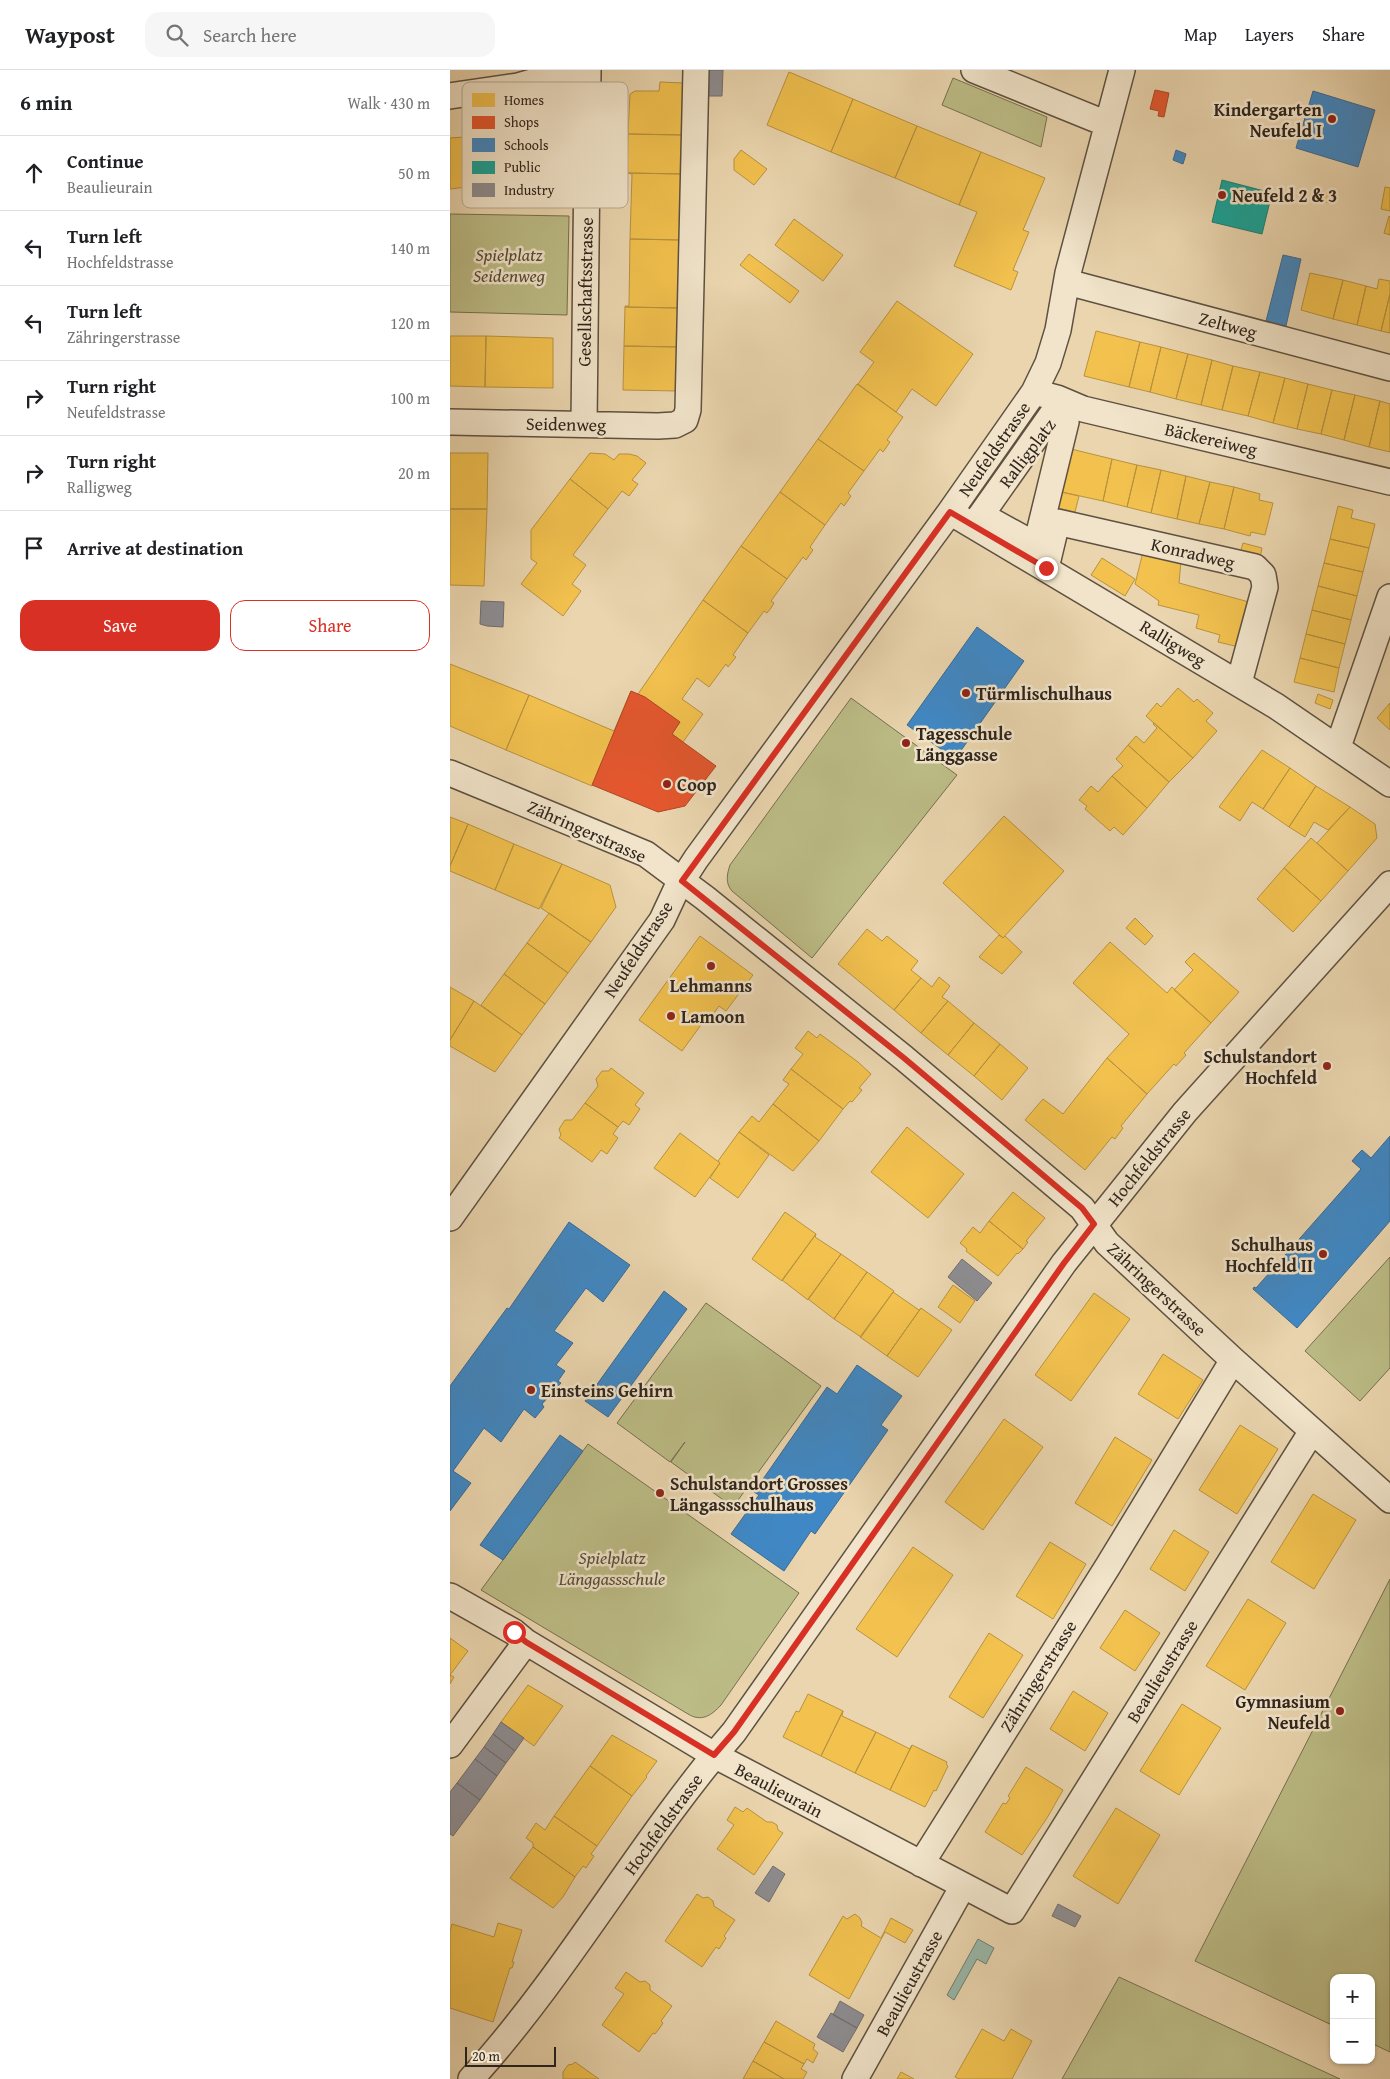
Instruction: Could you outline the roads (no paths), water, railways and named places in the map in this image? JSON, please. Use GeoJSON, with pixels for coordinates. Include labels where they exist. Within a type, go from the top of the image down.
{"type":"FeatureCollection","features":[{"type":"Feature","properties":{"kind":"street"},"geometry":{"type":"LineString","coordinates":[[532,82],[574,70]]}},
{"type":"Feature","properties":{"kind":"street","name":"Seidenweg"},"geometry":{"type":"LineString","coordinates":[[450,422],[658,426],[681,424],[687,416],[696,70]]}},
{"type":"Feature","properties":{"kind":"street"},"geometry":{"type":"LineString","coordinates":[[974,70],[1107,124]]}},
{"type":"Feature","properties":{"kind":"street","name":"Neufeldstrasse"},"geometry":{"type":"LineString","coordinates":[[450,1218],[662,920],[682,881],[950,512],[1034,392],[1048,363],[1058,330],[1067,282],[1122,70]]}},
{"type":"Feature","properties":{"kind":"street","name":"Gesellschaftsstrasse"},"geometry":{"type":"LineString","coordinates":[[584,424],[586,208]]}},
{"type":"Feature","properties":{"kind":"street","name":"Zeltweg"},"geometry":{"type":"LineString","coordinates":[[1067,282],[1390,368]]}},
{"type":"Feature","properties":{"kind":"street","name":"Bäckereiweg"},"geometry":{"type":"LineString","coordinates":[[1034,392],[1057,398],[1083,409],[1390,482]]}},
{"type":"Feature","properties":{"kind":"street","name":"Ralligplatz"},"geometry":{"type":"LineString","coordinates":[[1053,413],[1066,422],[1038,537],[1034,541],[1028,541],[981,515],[1053,413]]}},
{"type":"Feature","properties":{"kind":"street","name":"Ralligweg"},"geometry":{"type":"LineString","coordinates":[[950,512],[1239,683],[1338,747],[1390,784]]}},
{"type":"Feature","properties":{"kind":"street","name":"Konradweg"},"geometry":{"type":"LineString","coordinates":[[1046,568],[1057,522],[1255,567],[1263,576],[1265,587],[1239,683]]}},
{"type":"Feature","properties":{"kind":"street"},"geometry":{"type":"LineString","coordinates":[[1338,747],[1390,597]]}},
{"type":"Feature","properties":{"kind":"street","name":"Zähringerstrasse"},"geometry":{"type":"LineString","coordinates":[[450,773],[646,854],[682,881],[904,1058],[1082,1208],[1107,1244],[1390,1500]]}},
{"type":"Feature","properties":{"kind":"street","name":"Hochfeldstrasse"},"geometry":{"type":"LineString","coordinates":[[471,2079],[545,1989],[701,1770],[734,1732],[1064,1263],[1186,1112],[1390,884]]}},
{"type":"Feature","properties":{"kind":"street","name":"Zähringerstrasse"},"geometry":{"type":"LineString","coordinates":[[921,1864],[1108,1566],[1233,1360]]}},
{"type":"Feature","properties":{"kind":"street","name":"Beaulieustrasse"},"geometry":{"type":"LineString","coordinates":[[1012,1911],[1312,1431]]}},
{"type":"Feature","properties":{"kind":"street","name":"Beaulieurain"},"geometry":{"type":"LineString","coordinates":[[450,1596],[514,1632],[526,1642],[714,1755],[1012,1911]]}},
{"type":"Feature","properties":{"kind":"street"},"geometry":{"type":"LineString","coordinates":[[450,1745],[526,1642]]}},
{"type":"Feature","properties":{"kind":"street","name":"Beaulieustrasse"},"geometry":{"type":"LineString","coordinates":[[855,2079],[963,1886]]}},
{"type":"Feature","properties":{"kind":"place","name":"Kindergarten Neufeld I"},"geometry":{"type":"Point","coordinates":[1332,119]}},
{"type":"Feature","properties":{"kind":"place","name":"Neufeld 2 & 3"},"geometry":{"type":"Point","coordinates":[1222,195]}},
{"type":"Feature","properties":{"kind":"place","name":"Türmlischulhaus"},"geometry":{"type":"Point","coordinates":[966,693]}},
{"type":"Feature","properties":{"kind":"place","name":"Tagesschule Länggasse"},"geometry":{"type":"Point","coordinates":[906,743]}},
{"type":"Feature","properties":{"kind":"place","name":"Coop"},"geometry":{"type":"Point","coordinates":[667,784]}},
{"type":"Feature","properties":{"kind":"place","name":"Lehmanns"},"geometry":{"type":"Point","coordinates":[711,966]}},
{"type":"Feature","properties":{"kind":"place","name":"Lamoon"},"geometry":{"type":"Point","coordinates":[671,1016]}},
{"type":"Feature","properties":{"kind":"place","name":"Schulstandort Hochfeld"},"geometry":{"type":"Point","coordinates":[1327,1066]}},
{"type":"Feature","properties":{"kind":"place","name":"Schulhaus Hochfeld II"},"geometry":{"type":"Point","coordinates":[1323,1254]}},
{"type":"Feature","properties":{"kind":"place","name":"Einsteins Gehirn"},"geometry":{"type":"Point","coordinates":[531,1390]}},
{"type":"Feature","properties":{"kind":"place","name":"Schulstandort Grosses Längassschulhaus"},"geometry":{"type":"Point","coordinates":[660,1493]}},
{"type":"Feature","properties":{"kind":"place","name":"Gymnasium Neufeld"},"geometry":{"type":"Point","coordinates":[1340,1711]}},
{"type":"Feature","properties":{"kind":"park label","name":"Spielplatz Seidenweg"},"geometry":{"type":"Point","coordinates":[509,264]}},
{"type":"Feature","properties":{"kind":"park label","name":"Spielplatz Länggassschule"},"geometry":{"type":"Point","coordinates":[612,1567]}}]}
